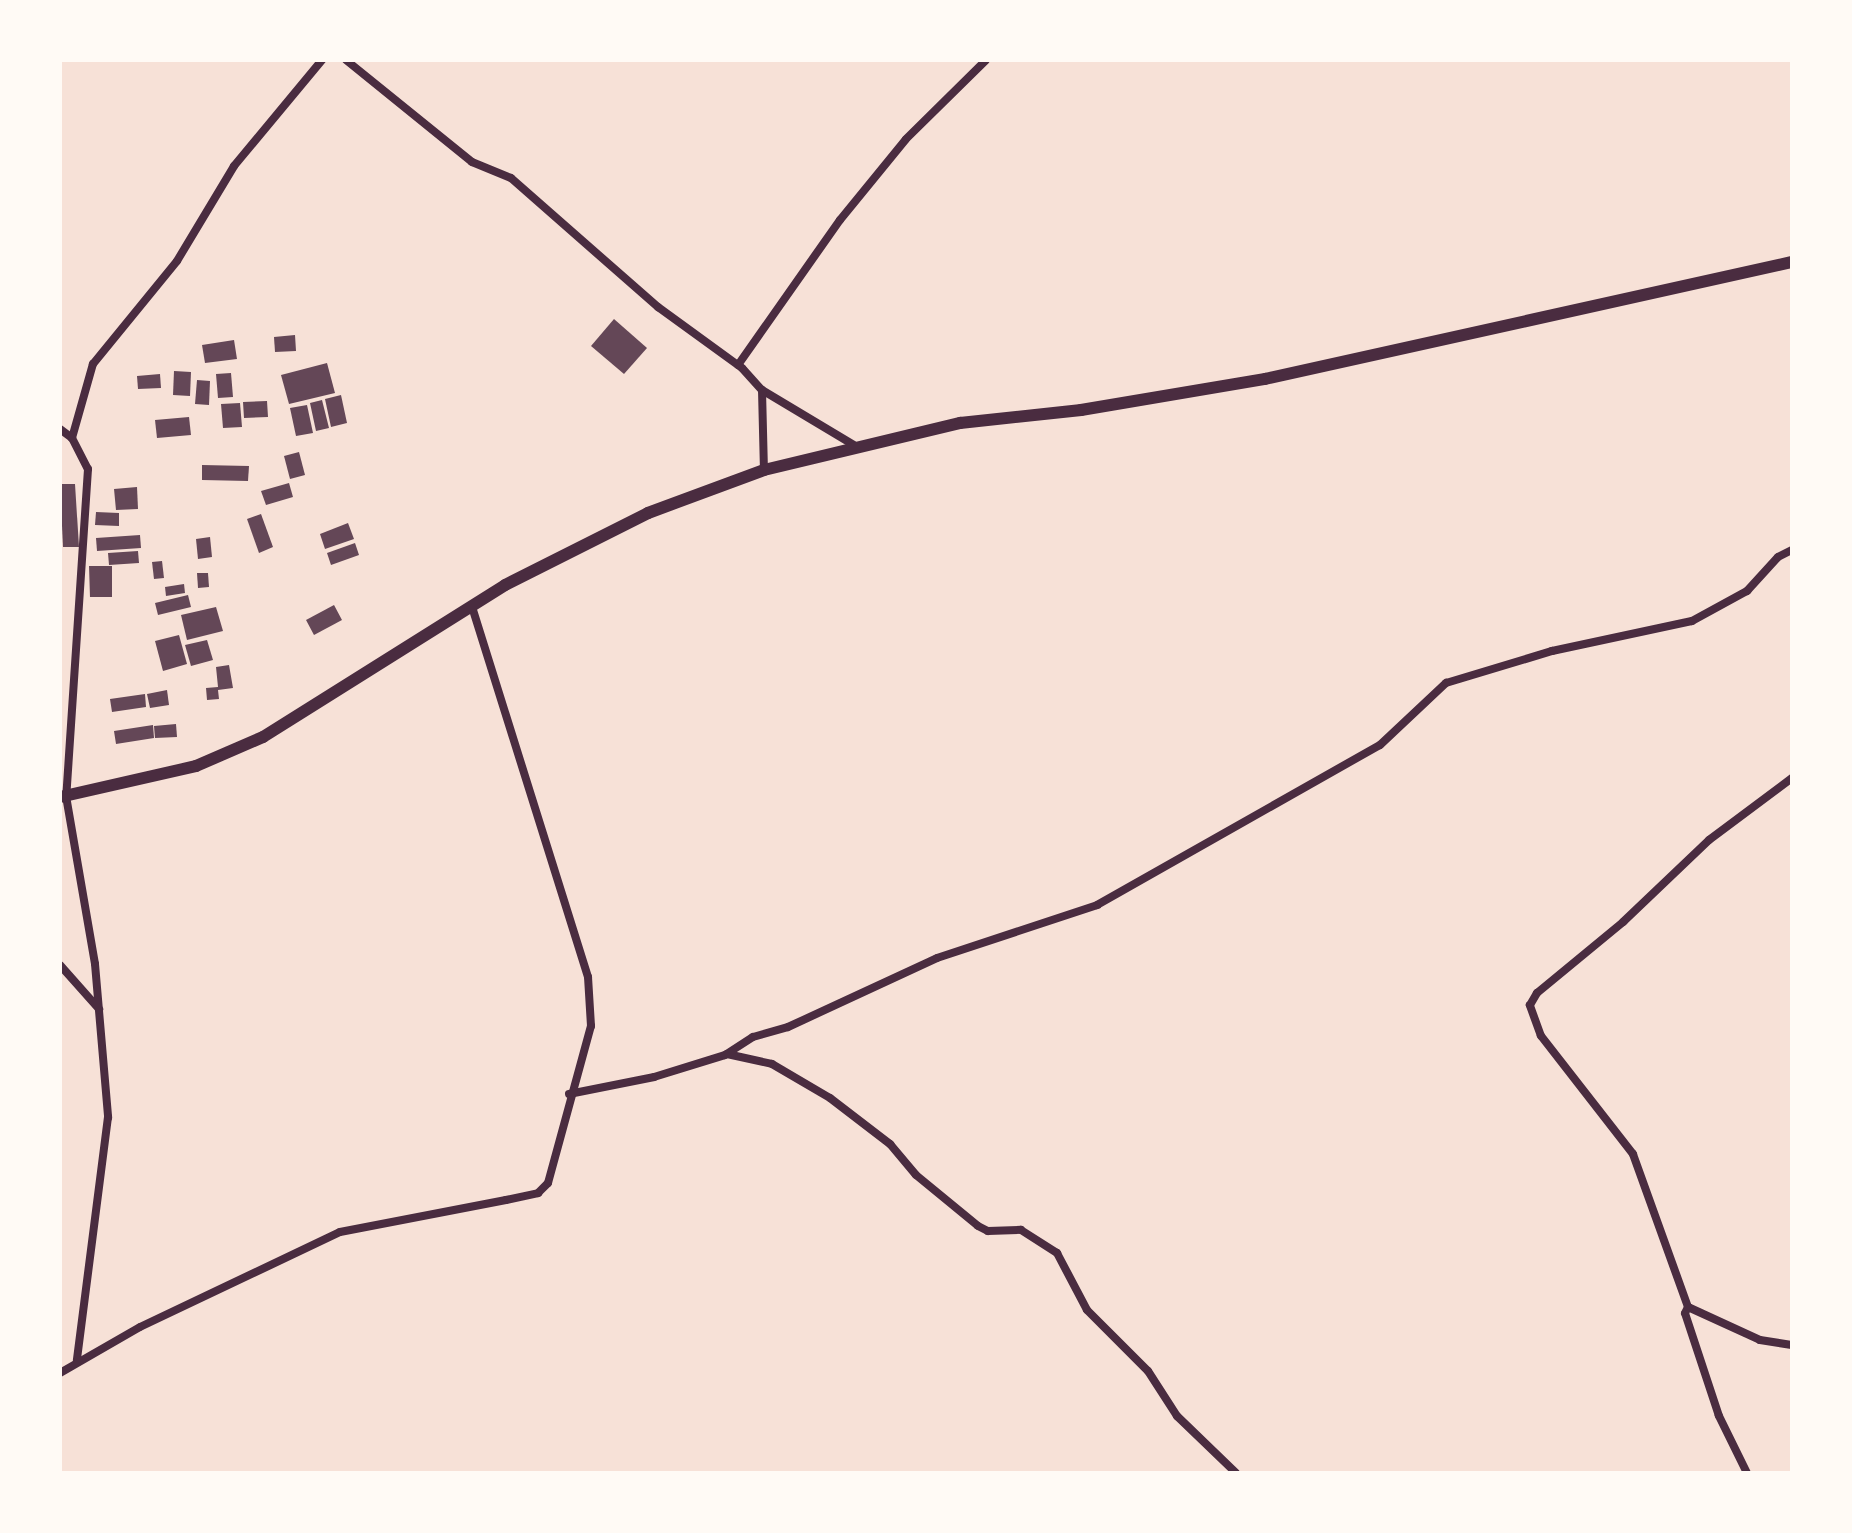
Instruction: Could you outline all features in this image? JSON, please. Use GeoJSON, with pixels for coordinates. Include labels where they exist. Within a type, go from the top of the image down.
{"type":"FeatureCollection","features":[{"type":"Feature","properties":{"kind":"street"},"geometry":{"type":"LineString","coordinates":[[72,438],[93,364],[177,261],[234,166],[322,60]]}},
{"type":"Feature","properties":{"kind":"street"},"geometry":{"type":"LineString","coordinates":[[346,60],[472,162],[511,178],[658,307],[738,365],[762,390],[854,445]]}},
{"type":"Feature","properties":{"kind":"street"},"geometry":{"type":"LineString","coordinates":[[738,365],[840,220],[906,139],[986,60]]}},
{"type":"Feature","properties":{"kind":"street"},"geometry":{"type":"LineString","coordinates":[[63,796],[196,766],[263,737],[472,606],[648,513],[764,470],[854,445],[960,423],[1081,410],[1265,379],[1792,262]]}},
{"type":"Feature","properties":{"kind":"street"},"geometry":{"type":"LineString","coordinates":[[762,390],[764,470]]}},
{"type":"Feature","properties":{"kind":"street"},"geometry":{"type":"LineString","coordinates":[[60,429],[72,438],[88,469],[63,796],[100,1010],[108,1117],[77,1360]]}},
{"type":"Feature","properties":{"kind":"street"},"geometry":{"type":"LineString","coordinates":[[569,1094],[654,1077],[727,1054],[753,1037],[937,958],[1097,905],[1380,745],[1446,683],[1552,651],[1692,621],[1747,591],[1792,550]]}},
{"type":"Feature","properties":{"kind":"street"},"geometry":{"type":"LineString","coordinates":[[60,1373],[77,1360],[340,1232],[538,1193],[548,1183],[569,1094],[591,1026],[588,977],[472,606]]}},
{"type":"Feature","properties":{"kind":"street"},"geometry":{"type":"LineString","coordinates":[[1792,778],[1709,840],[1530,1005],[1541,1036],[1633,1154],[1688,1307],[1760,1340],[1792,1345]]}},
{"type":"Feature","properties":{"kind":"street"},"geometry":{"type":"LineString","coordinates":[[60,965],[100,1010]]}},
{"type":"Feature","properties":{"kind":"street"},"geometry":{"type":"LineString","coordinates":[[727,1054],[772,1064],[830,1098],[890,1144],[916,1175],[978,1226],[988,1231],[1021,1230],[1057,1253],[1087,1310],[1148,1371],[1177,1416],[1236,1473]]}},
{"type":"Feature","properties":{"kind":"street"},"geometry":{"type":"LineString","coordinates":[[1688,1307],[1685,1313],[1719,1416],[1747,1473]]}},
{"type":"Feature","properties":{"kind":"building"},"geometry":{"type":"Polygon","coordinates":[[[614,319],[647,348],[624,374],[591,346],[614,319]]]}},
{"type":"Feature","properties":{"kind":"building"},"geometry":{"type":"Polygon","coordinates":[[[295,335],[296,351],[275,352],[274,337],[295,335]]]}},
{"type":"Feature","properties":{"kind":"building"},"geometry":{"type":"Polygon","coordinates":[[[234,340],[237,359],[205,363],[202,345],[234,340]]]}},
{"type":"Feature","properties":{"kind":"building"},"geometry":{"type":"Polygon","coordinates":[[[327,363],[335,393],[289,404],[281,375],[327,363]]]}},
{"type":"Feature","properties":{"kind":"building"},"geometry":{"type":"Polygon","coordinates":[[[174,371],[191,372],[190,396],[173,395],[174,371]]]}},
{"type":"Feature","properties":{"kind":"building"},"geometry":{"type":"Polygon","coordinates":[[[231,373],[233,397],[218,398],[216,374],[231,373]]]}},
{"type":"Feature","properties":{"kind":"building"},"geometry":{"type":"Polygon","coordinates":[[[160,374],[161,388],[138,389],[137,376],[160,374]]]}},
{"type":"Feature","properties":{"kind":"building"},"geometry":{"type":"Polygon","coordinates":[[[197,380],[210,381],[209,405],[195,404],[197,380]]]}},
{"type":"Feature","properties":{"kind":"building"},"geometry":{"type":"Polygon","coordinates":[[[341,395],[347,423],[331,427],[325,399],[341,395]]]}},
{"type":"Feature","properties":{"kind":"building"},"geometry":{"type":"Polygon","coordinates":[[[322,400],[329,428],[316,431],[310,403],[322,400]]]}},
{"type":"Feature","properties":{"kind":"building"},"geometry":{"type":"Polygon","coordinates":[[[267,401],[268,417],[244,418],[243,402],[267,401]]]}},
{"type":"Feature","properties":{"kind":"building"},"geometry":{"type":"Polygon","coordinates":[[[240,403],[242,427],[223,428],[221,404],[240,403]]]}},
{"type":"Feature","properties":{"kind":"building"},"geometry":{"type":"Polygon","coordinates":[[[307,405],[313,433],[296,436],[290,408],[307,405]]]}},
{"type":"Feature","properties":{"kind":"building"},"geometry":{"type":"Polygon","coordinates":[[[189,417],[191,435],[157,438],[155,420],[189,417]]]}},
{"type":"Feature","properties":{"kind":"building"},"geometry":{"type":"Polygon","coordinates":[[[299,452],[305,475],[290,479],[284,456],[299,452]]]}},
{"type":"Feature","properties":{"kind":"building"},"geometry":{"type":"Polygon","coordinates":[[[202,465],[249,466],[248,481],[202,480],[202,465]]]}},
{"type":"Feature","properties":{"kind":"building"},"geometry":{"type":"Polygon","coordinates":[[[289,483],[293,497],[266,505],[261,491],[289,483]]]}},
{"type":"Feature","properties":{"kind":"building"},"geometry":{"type":"Polygon","coordinates":[[[60,484],[75,484],[79,547],[63,547],[60,484]]]}},
{"type":"Feature","properties":{"kind":"building"},"geometry":{"type":"Polygon","coordinates":[[[137,487],[138,509],[116,510],[114,489],[137,487]]]}},
{"type":"Feature","properties":{"kind":"building"},"geometry":{"type":"Polygon","coordinates":[[[96,512],[119,513],[119,526],[95,525],[96,512]]]}},
{"type":"Feature","properties":{"kind":"building"},"geometry":{"type":"Polygon","coordinates":[[[261,514],[273,547],[259,553],[247,519],[261,514]]]}},
{"type":"Feature","properties":{"kind":"building"},"geometry":{"type":"Polygon","coordinates":[[[348,523],[354,539],[325,549],[320,534],[348,523]]]}},
{"type":"Feature","properties":{"kind":"building"},"geometry":{"type":"Polygon","coordinates":[[[140,535],[141,548],[97,551],[96,538],[140,535]]]}},
{"type":"Feature","properties":{"kind":"building"},"geometry":{"type":"Polygon","coordinates":[[[210,537],[212,557],[198,559],[196,539],[210,537]]]}},
{"type":"Feature","properties":{"kind":"building"},"geometry":{"type":"Polygon","coordinates":[[[355,543],[359,555],[331,565],[327,553],[355,543]]]}},
{"type":"Feature","properties":{"kind":"building"},"geometry":{"type":"Polygon","coordinates":[[[138,551],[139,563],[109,565],[108,553],[138,551]]]}},
{"type":"Feature","properties":{"kind":"building"},"geometry":{"type":"Polygon","coordinates":[[[162,561],[164,578],[154,579],[152,562],[162,561]]]}},
{"type":"Feature","properties":{"kind":"building"},"geometry":{"type":"Polygon","coordinates":[[[89,566],[112,566],[112,597],[90,597],[89,566]]]}},
{"type":"Feature","properties":{"kind":"building"},"geometry":{"type":"Polygon","coordinates":[[[197,573],[208,573],[209,587],[198,588],[197,573]]]}},
{"type":"Feature","properties":{"kind":"building"},"geometry":{"type":"Polygon","coordinates":[[[184,584],[185,593],[166,596],[165,587],[184,584]]]}},
{"type":"Feature","properties":{"kind":"building"},"geometry":{"type":"Polygon","coordinates":[[[188,595],[191,607],[158,615],[155,603],[188,595]]]}},
{"type":"Feature","properties":{"kind":"building"},"geometry":{"type":"Polygon","coordinates":[[[334,605],[342,620],[314,635],[306,620],[334,605]]]}},
{"type":"Feature","properties":{"kind":"building"},"geometry":{"type":"Polygon","coordinates":[[[216,607],[223,631],[187,640],[181,615],[216,607]]]}},
{"type":"Feature","properties":{"kind":"building"},"geometry":{"type":"Polygon","coordinates":[[[179,635],[187,664],[163,671],[155,641],[179,635]]]}},
{"type":"Feature","properties":{"kind":"building"},"geometry":{"type":"Polygon","coordinates":[[[207,640],[213,660],[191,666],[185,645],[207,640]]]}},
{"type":"Feature","properties":{"kind":"building"},"geometry":{"type":"Polygon","coordinates":[[[229,665],[233,688],[218,690],[219,699],[207,700],[206,688],[218,687],[216,667],[229,665]]]}},
{"type":"Feature","properties":{"kind":"building"},"geometry":{"type":"Polygon","coordinates":[[[167,690],[169,705],[150,708],[147,694],[167,690]]]}},
{"type":"Feature","properties":{"kind":"building"},"geometry":{"type":"Polygon","coordinates":[[[145,694],[146,707],[112,712],[110,699],[145,694]]]}},
{"type":"Feature","properties":{"kind":"building"},"geometry":{"type":"Polygon","coordinates":[[[176,724],[177,737],[155,738],[154,726],[176,724]]]}},
{"type":"Feature","properties":{"kind":"building"},"geometry":{"type":"Polygon","coordinates":[[[153,725],[154,738],[116,744],[114,731],[153,725]]]}}]}
